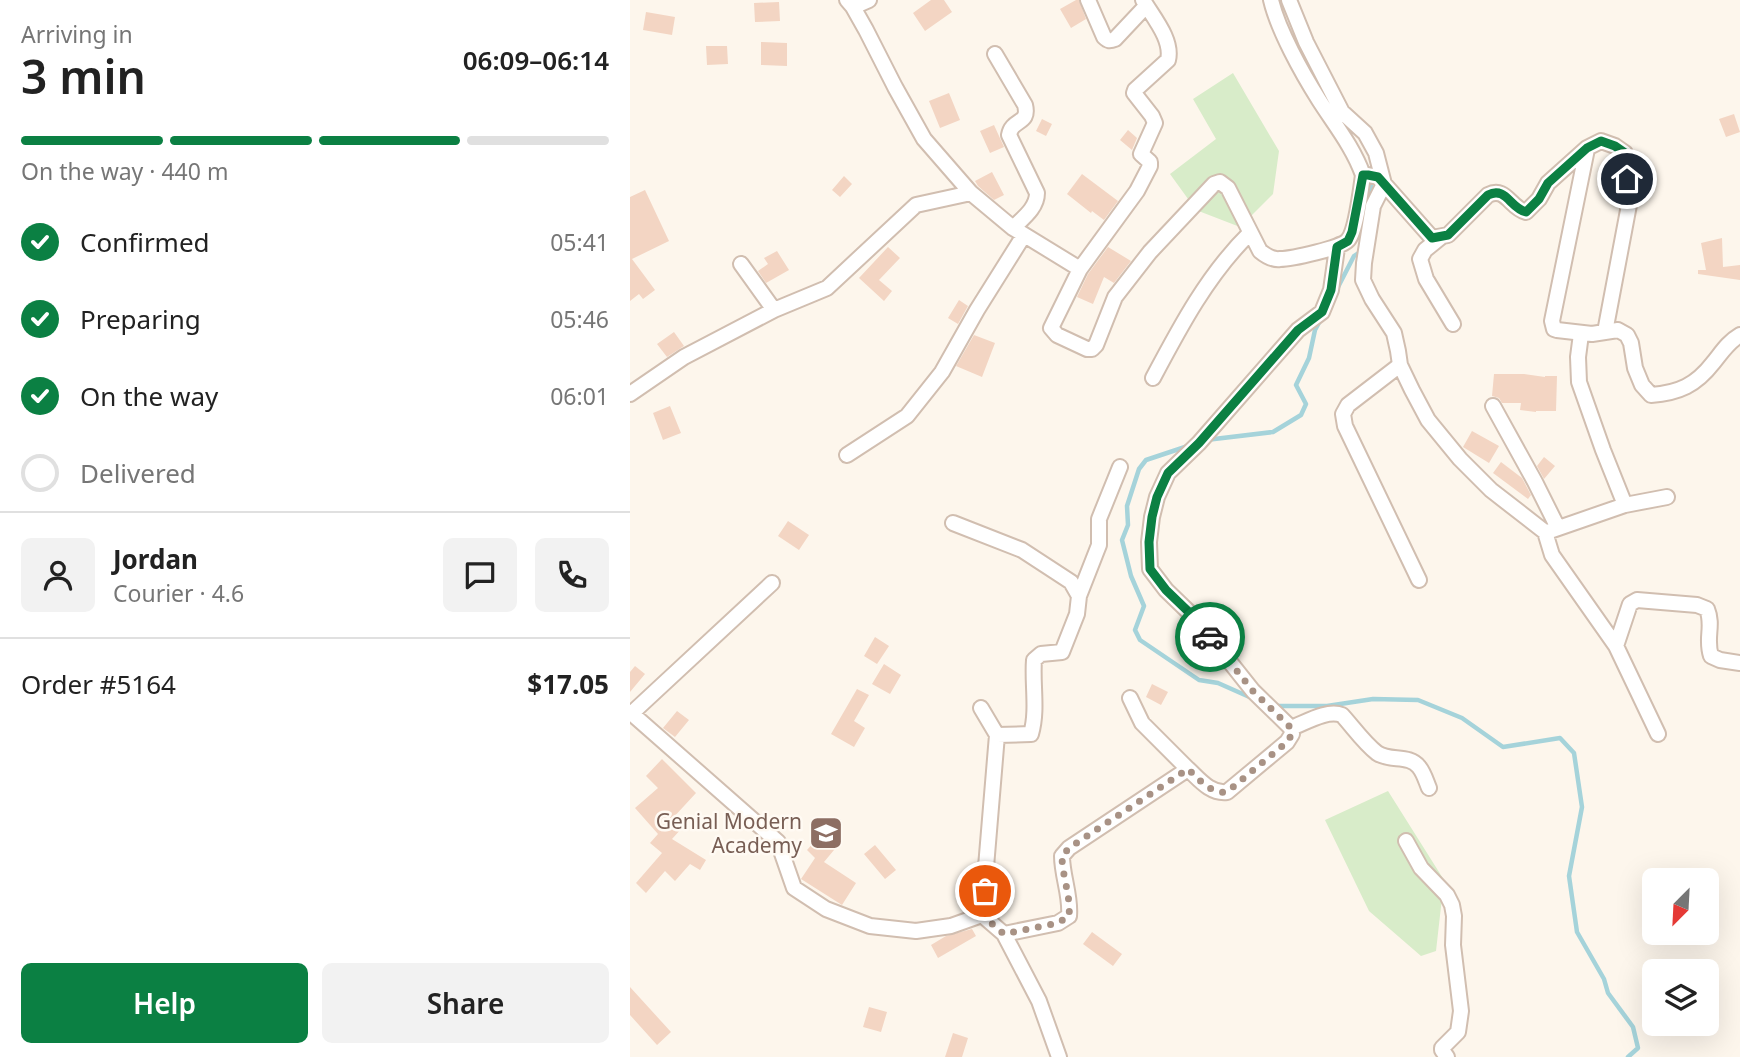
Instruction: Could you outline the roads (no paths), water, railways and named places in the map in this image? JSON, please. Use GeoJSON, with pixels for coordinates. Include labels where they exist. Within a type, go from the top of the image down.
{"type":"FeatureCollection","features":[{"type":"Feature","properties":{"kind":"street"},"geometry":{"type":"LineString","coordinates":[[869,0],[850,4],[924,139],[971,193],[1019,231],[1080,269]]}},
{"type":"Feature","properties":{"kind":"street"},"geometry":{"type":"LineString","coordinates":[[1088,0],[1104,37],[1111,41],[1115,40],[1144,3],[1167,42],[1170,56],[1134,93],[1152,116],[1154,123],[1141,154],[1150,162],[1150,166],[1137,191],[1080,269],[1051,328],[1057,335],[1092,349],[1115,297],[1150,252],[1214,184],[1220,182],[1228,188],[1260,251],[1279,260],[1337,247],[1348,241],[1373,178]]}},
{"type":"Feature","properties":{"kind":"street"},"geometry":{"type":"LineString","coordinates":[[1271,0],[1303,75],[1356,157],[1432,238],[1448,235],[1495,191],[1501,192],[1519,210],[1526,212],[1539,199],[1548,183],[1587,148],[1601,141],[1625,153],[1629,205],[1605,332]]}},
{"type":"Feature","properties":{"kind":"street"},"geometry":{"type":"LineString","coordinates":[[1289,0],[1306,42],[1342,112],[1365,133],[1376,153],[1373,206],[1363,280],[1394,333],[1399,365],[1428,420],[1460,459],[1491,490],[1515,510],[1552,530],[1625,505],[1667,497]]}},
{"type":"Feature","properties":{"kind":"street"},"geometry":{"type":"LineString","coordinates":[[847,455],[907,416],[942,372],[1037,201],[1037,193],[1009,135],[1013,125],[1022,121],[1027,111],[995,54]]}},
{"type":"Feature","properties":{"kind":"street"},"geometry":{"type":"LineString","coordinates":[[1587,148],[1552,325],[1558,331],[1581,334],[1619,330],[1627,335],[1635,368],[1642,385],[1651,396],[1670,394],[1697,382],[1731,340],[1740,335]]}},
{"type":"Feature","properties":{"kind":"street"},"geometry":{"type":"LineString","coordinates":[[630,394],[684,357],[774,310],[827,288],[916,205],[971,193]]}},
{"type":"Feature","properties":{"kind":"street"},"geometry":{"type":"LineString","coordinates":[[1153,378],[1181,324],[1234,248],[1250,233]]}},
{"type":"Feature","properties":{"kind":"street"},"geometry":{"type":"LineString","coordinates":[[1441,237],[1425,250],[1420,260],[1426,279],[1452,324]]}},
{"type":"Feature","properties":{"kind":"street"},"geometry":{"type":"LineString","coordinates":[[1130,698],[1142,723],[1188,769],[1218,793],[1227,792],[1287,742],[1292,734],[1291,728],[1253,691],[1195,618],[1166,590],[1150,569],[1149,542],[1157,497],[1168,473],[1204,437],[1298,330],[1322,312],[1331,290],[1337,247]]}},
{"type":"Feature","properties":{"kind":"street"},"geometry":{"type":"LineString","coordinates":[[741,264],[774,310]]}},
{"type":"Feature","properties":{"kind":"street"},"geometry":{"type":"LineString","coordinates":[[1581,334],[1579,382],[1625,505]]}},
{"type":"Feature","properties":{"kind":"street"},"geometry":{"type":"LineString","coordinates":[[1399,365],[1348,405],[1343,414],[1345,426],[1419,580]]}},
{"type":"Feature","properties":{"kind":"street"},"geometry":{"type":"LineString","coordinates":[[1493,406],[1535,482],[1552,530],[1552,555],[1616,646],[1658,734]]}},
{"type":"Feature","properties":{"kind":"street"},"geometry":{"type":"LineString","coordinates":[[997,735],[1031,734],[1034,716],[1034,660],[1041,654],[1062,652],[1077,614],[1079,596],[1099,545],[1099,519],[1120,467]]}},
{"type":"Feature","properties":{"kind":"street"},"geometry":{"type":"LineString","coordinates":[[953,523],[1023,550],[1071,582],[1079,596]]}},
{"type":"Feature","properties":{"kind":"street"},"geometry":{"type":"LineString","coordinates":[[772,583],[631,713],[778,842],[794,888],[826,909],[870,926],[916,931],[951,926],[982,915]]}},
{"type":"Feature","properties":{"kind":"street"},"geometry":{"type":"LineString","coordinates":[[1616,646],[1630,604],[1637,600],[1697,605],[1707,609],[1711,619],[1708,646],[1711,656],[1740,663]]}},
{"type":"Feature","properties":{"kind":"street"},"geometry":{"type":"LineString","coordinates":[[981,708],[997,735],[982,915]]}},
{"type":"Feature","properties":{"kind":"street"},"geometry":{"type":"LineString","coordinates":[[1291,728],[1329,714],[1342,715],[1377,752],[1389,758],[1407,759],[1419,766],[1429,788]]}},
{"type":"Feature","properties":{"kind":"street"},"geometry":{"type":"LineString","coordinates":[[1004,934],[1058,923],[1069,916],[1070,904],[1062,856],[1069,848],[1188,769]]}},
{"type":"Feature","properties":{"kind":"street"},"geometry":{"type":"LineString","coordinates":[[1406,842],[1421,868],[1447,895],[1452,905],[1453,946],[1461,1011],[1458,1032],[1442,1048],[1447,1057]]}},
{"type":"Feature","properties":{"kind":"street"},"geometry":{"type":"LineString","coordinates":[[982,915],[1004,934],[1039,1001],[1059,1057]]}},
{"type":"Feature","properties":{"kind":"waterway"},"geometry":{"type":"LineString","coordinates":[[1370,200],[1372,177]]}},
{"type":"Feature","properties":{"kind":"waterway"},"geometry":{"type":"LineString","coordinates":[[1337,289],[1360,249]]}},
{"type":"Feature","properties":{"kind":"waterway"},"geometry":{"type":"LineString","coordinates":[[1206,440],[1273,432],[1301,415],[1306,404],[1296,385],[1309,358],[1315,330],[1321,319]]}},
{"type":"Feature","properties":{"kind":"waterway"},"geometry":{"type":"LineString","coordinates":[[1188,446],[1146,460],[1139,469],[1127,506],[1128,525],[1122,540],[1131,576],[1144,606],[1135,630],[1140,640],[1199,680],[1218,683],[1254,699]]}},
{"type":"Feature","properties":{"kind":"waterway"},"geometry":{"type":"LineString","coordinates":[[1275,706],[1327,706],[1373,699],[1418,700],[1462,718],[1503,747],[1560,738],[1574,753],[1582,807],[1569,876],[1577,932],[1604,979],[1608,993],[1633,1027],[1638,1048],[1628,1057]]}},
{"type":"Feature","properties":{"kind":"place","name":"Genial Modern Academy"},"geometry":{"type":"Point","coordinates":[826,833]}}]}
